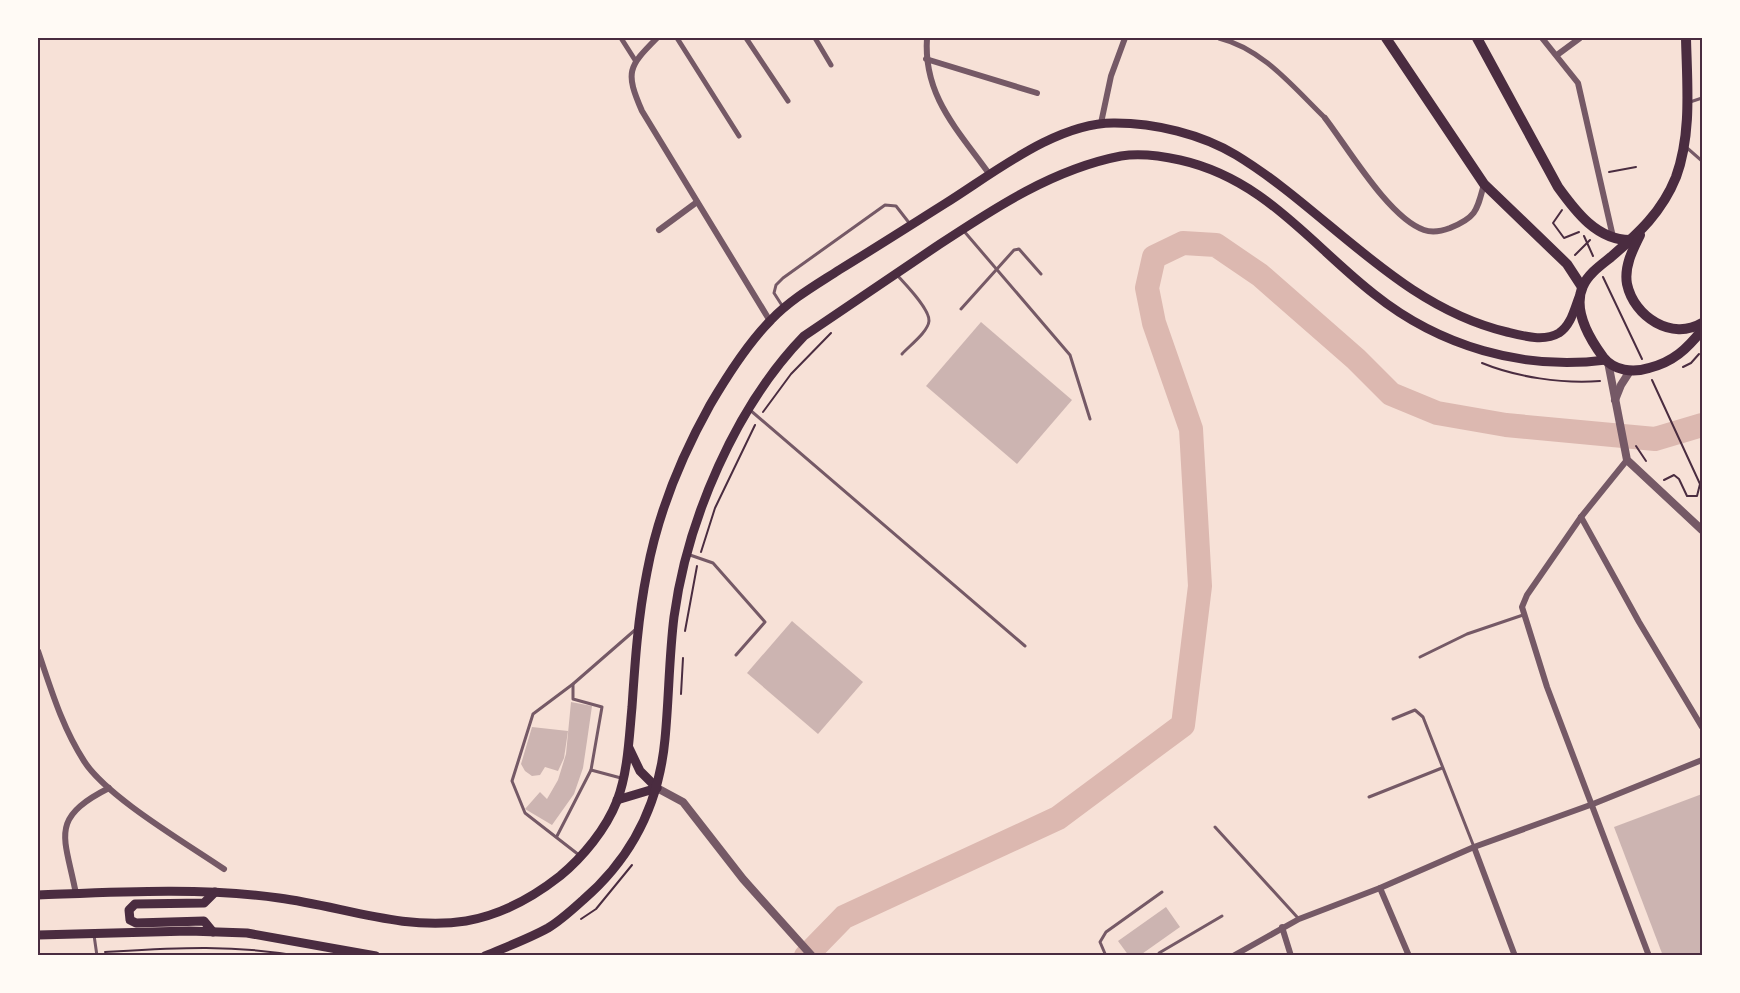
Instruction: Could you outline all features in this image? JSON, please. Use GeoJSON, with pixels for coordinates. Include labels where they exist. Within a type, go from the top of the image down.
{"type":"FeatureCollection","features":[{"type":"Feature","properties":{"kind":"main road"},"geometry":{"type":"LineString","coordinates":[[1386,38],[1484,184],[1567,264],[1582,287],[1581,314],[1589,338],[1607,361],[1630,371],[1669,362],[1682,354],[1702,330]]}},
{"type":"Feature","properties":{"kind":"main road"},"geometry":{"type":"LineString","coordinates":[[1477,38],[1558,187],[1575,209],[1595,228],[1613,238],[1630,240]]}},
{"type":"Feature","properties":{"kind":"main road"},"geometry":{"type":"LineString","coordinates":[[38,896],[215,892],[283,898],[410,923],[443,923],[494,914],[519,904],[544,888],[580,856],[601,828],[617,800],[628,745],[638,628],[656,530],[684,459],[732,369],[770,321],[784,308],[911,225],[1052,138],[1101,123],[1136,125],[1198,137],[1239,157],[1380,267],[1430,299],[1496,329],[1525,336],[1546,337],[1556,334],[1572,318],[1582,287],[1590,275],[1643,230],[1662,208],[1676,176],[1684,146],[1687,103],[1686,38]]}},
{"type":"Feature","properties":{"kind":"main road"},"geometry":{"type":"LineString","coordinates":[[485,956],[550,927],[596,889],[620,864],[650,812],[657,789],[665,740],[675,615],[688,555],[717,472],[749,409],[780,361],[804,336],[1005,203],[1085,166],[1124,156],[1170,158],[1200,164],[1229,176],[1255,192],[1293,220],[1374,295],[1448,339],[1484,352],[1521,360],[1585,363],[1607,361]]}},
{"type":"Feature","properties":{"kind":"main road"},"geometry":{"type":"LineString","coordinates":[[1643,230],[1627,268],[1627,283],[1631,298],[1649,320],[1664,327],[1679,330],[1702,324]]}},
{"type":"Feature","properties":{"kind":"main road"},"geometry":{"type":"LineString","coordinates":[[628,745],[640,771],[657,789]]}},
{"type":"Feature","properties":{"kind":"main road"},"geometry":{"type":"LineString","coordinates":[[617,800],[657,789]]}},
{"type":"Feature","properties":{"kind":"main road"},"geometry":{"type":"LineString","coordinates":[[213,932],[204,921],[136,923],[130,920],[128,915],[129,910],[135,904],[204,903],[215,892]]}},
{"type":"Feature","properties":{"kind":"main road"},"geometry":{"type":"LineString","coordinates":[[38,935],[247,933],[376,956]]}},
{"type":"Feature","properties":{"kind":"street"},"geometry":{"type":"LineString","coordinates":[[621,38],[635,60]]}},
{"type":"Feature","properties":{"kind":"street"},"geometry":{"type":"LineString","coordinates":[[657,38],[635,60],[629,73],[633,91],[642,111],[770,321]]}},
{"type":"Feature","properties":{"kind":"street"},"geometry":{"type":"LineString","coordinates":[[677,38],[739,136]]}},
{"type":"Feature","properties":{"kind":"street"},"geometry":{"type":"LineString","coordinates":[[746,38],[788,101]]}},
{"type":"Feature","properties":{"kind":"street"},"geometry":{"type":"LineString","coordinates":[[814,38],[831,65]]}},
{"type":"Feature","properties":{"kind":"street"},"geometry":{"type":"LineString","coordinates":[[927,38],[926,59],[938,101],[990,175]]}},
{"type":"Feature","properties":{"kind":"street"},"geometry":{"type":"LineString","coordinates":[[1101,123],[1112,76],[1125,38]]}},
{"type":"Feature","properties":{"kind":"street"},"geometry":{"type":"LineString","coordinates":[[1219,38],[1238,43],[1274,67],[1325,118],[1393,209],[1409,223],[1426,231],[1441,231],[1468,221],[1478,209],[1484,184]]}},
{"type":"Feature","properties":{"kind":"street"},"geometry":{"type":"LineString","coordinates":[[1542,38],[1578,83],[1613,238]]}},
{"type":"Feature","properties":{"kind":"street"},"geometry":{"type":"LineString","coordinates":[[1557,56],[1580,38]]}},
{"type":"Feature","properties":{"kind":"street"},"geometry":{"type":"LineString","coordinates":[[926,59],[1037,93]]}},
{"type":"Feature","properties":{"kind":"street"},"geometry":{"type":"LineString","coordinates":[[659,230],[697,202]]}},
{"type":"Feature","properties":{"kind":"street"},"geometry":{"type":"LineString","coordinates":[[1607,361],[1627,460],[1702,530]]}},
{"type":"Feature","properties":{"kind":"street"},"geometry":{"type":"LineString","coordinates":[[1615,401],[1630,371]]}},
{"type":"Feature","properties":{"kind":"street"},"geometry":{"type":"LineString","coordinates":[[1627,460],[1581,517],[1527,595],[1522,607],[1546,687],[1593,804],[1649,956]]}},
{"type":"Feature","properties":{"kind":"street"},"geometry":{"type":"LineString","coordinates":[[1581,517],[1639,622],[1702,727]]}},
{"type":"Feature","properties":{"kind":"street"},"geometry":{"type":"LineString","coordinates":[[38,651],[63,724],[85,762],[109,789],[224,869]]}},
{"type":"Feature","properties":{"kind":"street"},"geometry":{"type":"LineString","coordinates":[[1233,956],[1299,919],[1380,888],[1474,847],[1593,804],[1702,760]]}},
{"type":"Feature","properties":{"kind":"street"},"geometry":{"type":"LineString","coordinates":[[76,894],[65,833],[70,815],[83,802],[109,789]]}},
{"type":"Feature","properties":{"kind":"street"},"geometry":{"type":"LineString","coordinates":[[657,789],[682,802],[742,879],[812,956]]}},
{"type":"Feature","properties":{"kind":"street"},"geometry":{"type":"LineString","coordinates":[[1474,847],[1515,956]]}},
{"type":"Feature","properties":{"kind":"street"},"geometry":{"type":"LineString","coordinates":[[1380,888],[1409,956]]}},
{"type":"Feature","properties":{"kind":"street"},"geometry":{"type":"LineString","coordinates":[[1282,927],[1291,956]]}},
{"type":"Feature","properties":{"kind":"lane"},"geometry":{"type":"LineString","coordinates":[[1687,103],[1702,98]]}},
{"type":"Feature","properties":{"kind":"lane"},"geometry":{"type":"LineString","coordinates":[[1684,146],[1702,161]]}},
{"type":"Feature","properties":{"kind":"lane"},"geometry":{"type":"LineString","coordinates":[[784,308],[774,293],[776,285],[885,205],[896,206],[911,225]]}},
{"type":"Feature","properties":{"kind":"lane"},"geometry":{"type":"LineString","coordinates":[[963,229],[1070,355],[1089,419]]}},
{"type":"Feature","properties":{"kind":"lane"},"geometry":{"type":"LineString","coordinates":[[961,309],[1014,250],[1019,249],[1041,274]]}},
{"type":"Feature","properties":{"kind":"lane"},"geometry":{"type":"LineString","coordinates":[[896,274],[927,313],[929,321],[902,354]]}},
{"type":"Feature","properties":{"kind":"lane"},"geometry":{"type":"LineString","coordinates":[[749,409],[1024,646]]}},
{"type":"Feature","properties":{"kind":"lane"},"geometry":{"type":"LineString","coordinates":[[688,555],[713,563],[765,622],[736,655]]}},
{"type":"Feature","properties":{"kind":"lane"},"geometry":{"type":"LineString","coordinates":[[1420,657],[1467,634],[1523,615]]}},
{"type":"Feature","properties":{"kind":"lane"},"geometry":{"type":"LineString","coordinates":[[580,856],[525,813],[512,781],[533,714],[573,684],[638,628]]}},
{"type":"Feature","properties":{"kind":"lane"},"geometry":{"type":"LineString","coordinates":[[557,836],[591,770],[602,706],[573,699],[573,684]]}},
{"type":"Feature","properties":{"kind":"lane"},"geometry":{"type":"LineString","coordinates":[[1393,719],[1415,710],[1419,712],[1474,847]]}},
{"type":"Feature","properties":{"kind":"lane"},"geometry":{"type":"LineString","coordinates":[[1369,797],[1442,768]]}},
{"type":"Feature","properties":{"kind":"lane"},"geometry":{"type":"LineString","coordinates":[[591,770],[622,778]]}},
{"type":"Feature","properties":{"kind":"lane"},"geometry":{"type":"LineString","coordinates":[[1215,827],[1299,919]]}},
{"type":"Feature","properties":{"kind":"lane"},"geometry":{"type":"LineString","coordinates":[[1106,956],[1100,942],[1106,932],[1162,892]]}},
{"type":"Feature","properties":{"kind":"lane"},"geometry":{"type":"LineString","coordinates":[[1158,955],[1221,916]]}},
{"type":"Feature","properties":{"kind":"lane"},"geometry":{"type":"LineString","coordinates":[[94,933],[97,954]]}},
{"type":"Feature","properties":{"kind":"path"},"geometry":{"type":"LineString","coordinates":[[1599,174],[1636,167]]}},
{"type":"Feature","properties":{"kind":"path"},"geometry":{"type":"LineString","coordinates":[[1567,264],[1592,238],[1583,229],[1564,238],[1557,231],[1553,223],[1562,210],[1568,209]]}},
{"type":"Feature","properties":{"kind":"path"},"geometry":{"type":"LineString","coordinates":[[684,634],[699,558],[715,508],[759,418],[791,374],[831,333]]}},
{"type":"Feature","properties":{"kind":"path"},"geometry":{"type":"LineString","coordinates":[[1477,361],[1496,369],[1542,378],[1590,382],[1612,380]]}},
{"type":"Feature","properties":{"kind":"path"},"geometry":{"type":"LineString","coordinates":[[680,704],[683,657]]}},
{"type":"Feature","properties":{"kind":"path"},"geometry":{"type":"LineString","coordinates":[[63,956],[216,946],[259,949],[299,956]]}},
{"type":"Feature","properties":{"kind":"building"},"geometry":{"type":"Polygon","coordinates":[[[981,322],[1072,400],[1017,464],[926,386],[981,322]]]}},
{"type":"Feature","properties":{"kind":"building"},"geometry":{"type":"Polygon","coordinates":[[[792,621],[863,682],[818,734],[747,673],[792,621]]]}},
{"type":"Feature","properties":{"kind":"building"},"geometry":{"type":"Polygon","coordinates":[[[571,702],[592,706],[583,768],[574,794],[552,825],[525,809],[540,792],[547,799],[558,780],[566,754],[571,702]]]}},
{"type":"Feature","properties":{"kind":"building"},"geometry":{"type":"Polygon","coordinates":[[[532,727],[568,731],[564,758],[558,771],[545,767],[540,775],[532,776],[525,771],[521,764],[532,727]]]}},
{"type":"Feature","properties":{"kind":"building"},"geometry":{"type":"Polygon","coordinates":[[[1702,794],[1702,956],[1663,956],[1614,827],[1702,794]]]}},
{"type":"Feature","properties":{"kind":"building"},"geometry":{"type":"Polygon","coordinates":[[[1166,907],[1180,927],[1139,956],[1129,956],[1118,941],[1166,907]]]}},
{"type":"Feature","properties":{"kind":"waterway"},"geometry":{"type":"LineString","coordinates":[[806,956],[844,917],[1058,818],[1183,725],[1200,586],[1191,429],[1154,323],[1147,288],[1154,257],[1183,243],[1216,245],[1260,275],[1356,359],[1391,394],[1437,413],[1506,425],[1655,439],[1702,425]]}}]}
